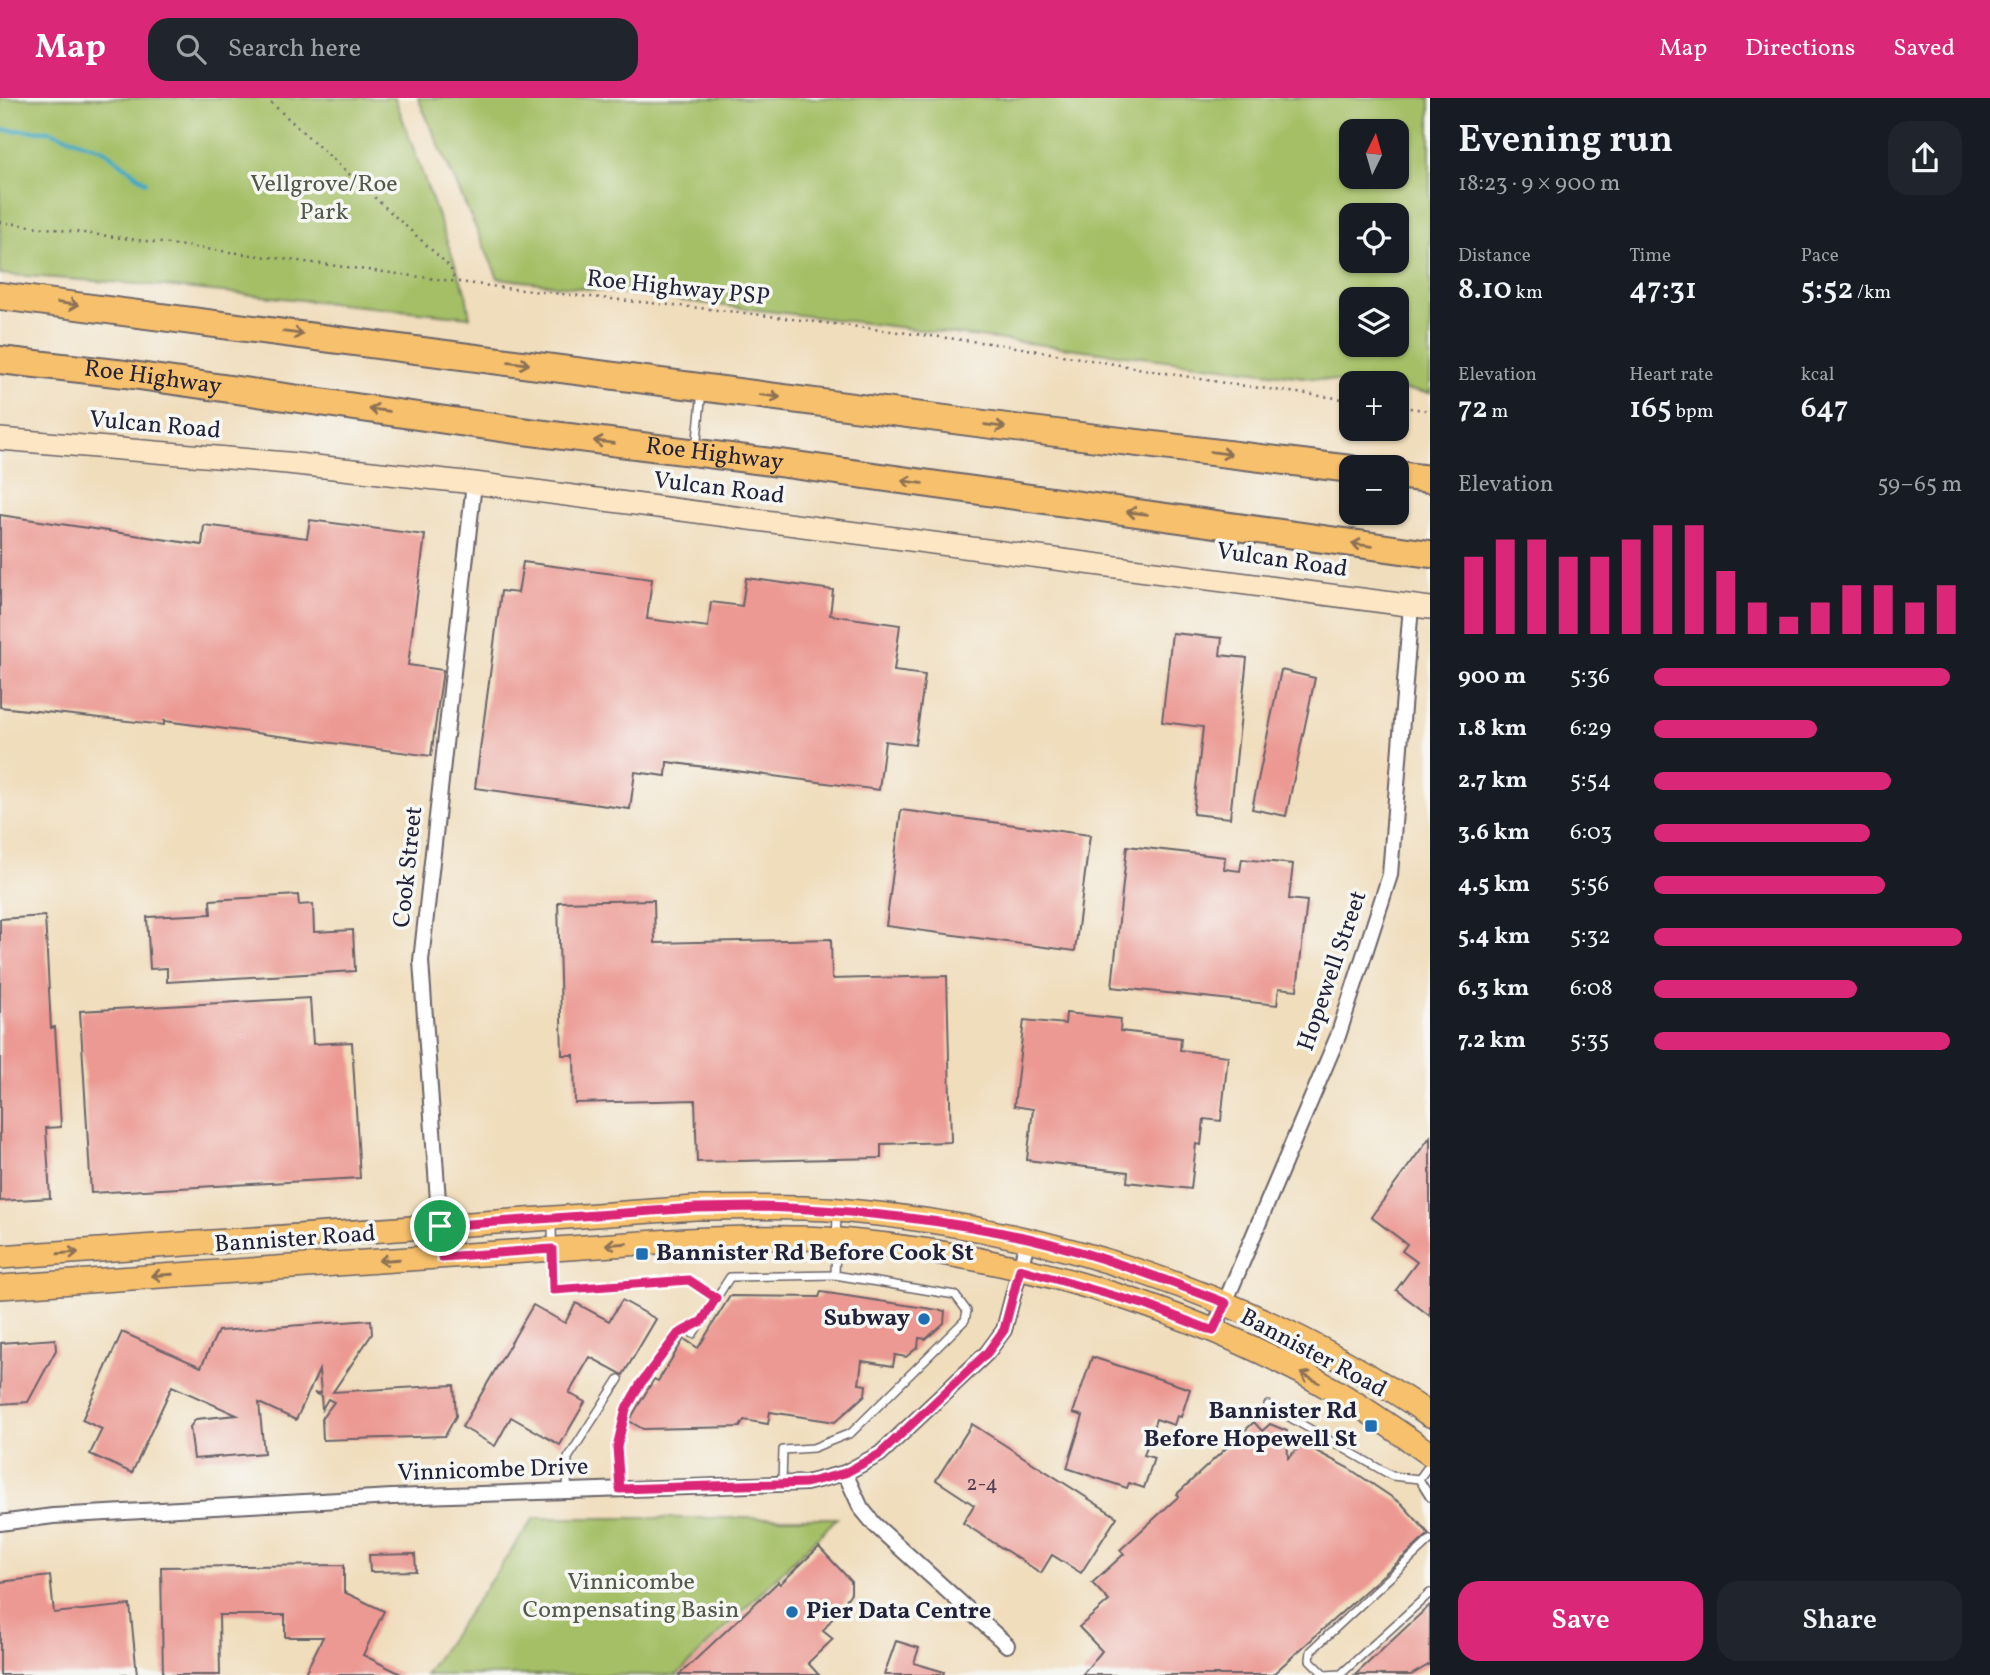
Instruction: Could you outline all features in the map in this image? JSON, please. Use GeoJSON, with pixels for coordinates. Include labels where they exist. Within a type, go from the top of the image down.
{"type":"FeatureCollection","features":[{"type":"Feature","properties":{"kind":"highway"},"geometry":{"type":"LineString","coordinates":[[0,296],[1339,468]]}},
{"type":"Feature","properties":{"kind":"highway","name":"Roe Highway"},"geometry":{"type":"LineString","coordinates":[[0,360],[125,374],[522,431],[1430,554]]}},
{"type":"Feature","properties":{"kind":"highway"},"geometry":{"type":"LineString","coordinates":[[1409,477],[1430,479]]}},
{"type":"Feature","properties":{"kind":"main road","name":"Bannister Road"},"geometry":{"type":"LineString","coordinates":[[0,1257],[695,1208],[837,1210],[930,1220],[1028,1238],[1153,1275],[1226,1303],[1355,1367],[1430,1415]]}},
{"type":"Feature","properties":{"kind":"main road","name":"Bannister Road"},"geometry":{"type":"LineString","coordinates":[[0,1287],[686,1240],[836,1240],[929,1251],[1020,1269],[1146,1305],[1213,1331],[1336,1392],[1430,1454]]}},
{"type":"Feature","properties":{"kind":"street","name":"Vulcan Road"},"geometry":{"type":"LineString","coordinates":[[0,439],[287,463],[474,484],[1421,607]]}},
{"type":"Feature","properties":{"kind":"street","name":"Cook Street"},"geometry":{"type":"LineString","coordinates":[[442,1257],[421,961],[474,484]]}},
{"type":"Feature","properties":{"kind":"street","name":"Hopewell Street"},"geometry":{"type":"LineString","coordinates":[[1213,1331],[1338,1035],[1390,875],[1421,607]]}},
{"type":"Feature","properties":{"kind":"street","name":"Vinnicombe Drive"},"geometry":{"type":"LineString","coordinates":[[0,1523],[80,1514],[392,1497],[806,1483],[845,1473],[880,1454],[987,1353],[1004,1330],[1028,1238]]}},
{"type":"Feature","properties":{"kind":"street"},"geometry":{"type":"LineString","coordinates":[[845,1473],[861,1508],[875,1525],[1007,1645]]}},
{"type":"Feature","properties":{"kind":"lane"},"geometry":{"type":"LineString","coordinates":[[696,453],[702,387]]}},
{"type":"Feature","properties":{"kind":"lane"},"geometry":{"type":"LineString","coordinates":[[835,1276],[837,1210]]}},
{"type":"Feature","properties":{"kind":"lane"},"geometry":{"type":"LineString","coordinates":[[552,1218],[553,1290],[689,1280],[716,1298]]}},
{"type":"Feature","properties":{"kind":"lane"},"geometry":{"type":"LineString","coordinates":[[693,1334],[730,1277],[835,1276],[955,1295],[967,1311],[965,1321],[851,1433],[813,1448],[783,1450],[782,1484]]}},
{"type":"Feature","properties":{"kind":"lane"},"geometry":{"type":"LineString","coordinates":[[620,1489],[617,1447],[626,1409],[641,1383],[678,1334],[702,1321]]}},
{"type":"Feature","properties":{"kind":"lane"},"geometry":{"type":"LineString","coordinates":[[567,1491],[568,1458],[619,1379]]}},
{"type":"Feature","properties":{"kind":"lane"},"geometry":{"type":"LineString","coordinates":[[1268,1405],[1392,1476],[1419,1479]]}},
{"type":"Feature","properties":{"kind":"lane"},"geometry":{"type":"LineString","coordinates":[[1419,1479],[1430,1464]]}},
{"type":"Feature","properties":{"kind":"lane"},"geometry":{"type":"LineString","coordinates":[[1419,1479],[1430,1497]]}},
{"type":"Feature","properties":{"kind":"lane"},"geometry":{"type":"LineString","coordinates":[[1430,1539],[1311,1651],[1310,1660],[1325,1675],[1342,1674],[1430,1593]]}},
{"type":"Feature","properties":{"kind":"path"},"geometry":{"type":"LineString","coordinates":[[265,98],[446,263],[454,279]]}},
{"type":"Feature","properties":{"kind":"path","name":"Roe Highway PSP"},"geometry":{"type":"LineString","coordinates":[[0,222],[454,279],[513,289],[728,311],[1004,345],[1230,384],[1339,398]]}},
{"type":"Feature","properties":{"kind":"path"},"geometry":{"type":"LineString","coordinates":[[1409,409],[1430,411]]}},
{"type":"Feature","properties":{"kind":"green space","name":"Vellgrove/Roe Park"},"geometry":{"type":"Polygon","coordinates":[[[0,98],[395,98],[466,294],[470,317],[163,286],[0,274],[0,98]]]}},
{"type":"Feature","properties":{"kind":"green space"},"geometry":{"type":"Polygon","coordinates":[[[418,98],[1430,98],[1430,393],[1409,390],[1409,371],[1339,371],[1339,381],[498,278],[418,98]]]}},
{"type":"Feature","properties":{"kind":"green space","name":"Vinnicombe Compensating Basin"},"geometry":{"type":"Polygon","coordinates":[[[534,1518],[837,1518],[677,1675],[425,1675],[534,1518]]]}},
{"type":"Feature","properties":{"kind":"building"},"geometry":{"type":"Polygon","coordinates":[[[0,515],[202,545],[204,525],[307,538],[310,520],[425,535],[408,665],[443,670],[431,756],[164,721],[164,725],[0,707],[0,515]]]}},
{"type":"Feature","properties":{"kind":"building"},"geometry":{"type":"Polygon","coordinates":[[[523,562],[652,579],[647,619],[708,627],[711,602],[742,606],[746,578],[833,590],[830,615],[900,625],[894,671],[925,675],[915,745],[885,741],[879,790],[667,762],[666,776],[635,772],[630,809],[475,788],[501,591],[518,593],[523,562]]]}},
{"type":"Feature","properties":{"kind":"building"},"geometry":{"type":"Polygon","coordinates":[[[1172,633],[1222,638],[1220,655],[1247,658],[1230,818],[1193,814],[1203,727],[1162,722],[1172,633]]]}},
{"type":"Feature","properties":{"kind":"building"},"geometry":{"type":"Polygon","coordinates":[[[1281,670],[1315,678],[1286,816],[1252,809],[1281,670]]]}},
{"type":"Feature","properties":{"kind":"building"},"geometry":{"type":"Polygon","coordinates":[[[901,810],[1090,835],[1075,951],[886,926],[901,810]]]}},
{"type":"Feature","properties":{"kind":"building"},"geometry":{"type":"Polygon","coordinates":[[[1127,846],[1225,857],[1224,869],[1240,871],[1242,859],[1293,864],[1289,899],[1307,901],[1297,990],[1279,988],[1277,1005],[1112,987],[1127,846]]]}},
{"type":"Feature","properties":{"kind":"building"},"geometry":{"type":"Polygon","coordinates":[[[298,895],[299,905],[313,904],[314,932],[353,930],[355,971],[167,982],[167,968],[150,969],[147,917],[211,914],[210,900],[298,895]]]}},
{"type":"Feature","properties":{"kind":"building"},"geometry":{"type":"Polygon","coordinates":[[[654,900],[655,943],[831,939],[832,979],[947,976],[951,1142],[881,1144],[881,1158],[697,1162],[695,1100],[575,1103],[574,1055],[562,1055],[558,902],[654,900]]]}},
{"type":"Feature","properties":{"kind":"building"},"geometry":{"type":"Polygon","coordinates":[[[45,916],[51,1028],[55,1027],[61,1127],[46,1128],[50,1198],[0,1201],[0,919],[45,916]]]}},
{"type":"Feature","properties":{"kind":"building"},"geometry":{"type":"Polygon","coordinates":[[[310,998],[313,1044],[352,1042],[360,1178],[91,1193],[80,1011],[310,998]]]}},
{"type":"Feature","properties":{"kind":"building"},"geometry":{"type":"Polygon","coordinates":[[[1066,1013],[1121,1019],[1120,1031],[1181,1038],[1180,1050],[1228,1056],[1221,1121],[1204,1119],[1201,1145],[1196,1144],[1191,1189],[1127,1182],[1128,1172],[1027,1160],[1033,1109],[1014,1106],[1024,1020],[1065,1024],[1066,1013]]]}},
{"type":"Feature","properties":{"kind":"building"},"geometry":{"type":"Polygon","coordinates":[[[1430,1137],[1430,1316],[1396,1290],[1417,1262],[1402,1251],[1407,1244],[1371,1217],[1430,1137]]]}},
{"type":"Feature","properties":{"kind":"building"},"geometry":{"type":"Polygon","coordinates":[[[821,1292],[945,1311],[944,1323],[926,1339],[919,1338],[918,1347],[906,1357],[895,1355],[893,1366],[862,1361],[859,1384],[866,1385],[865,1395],[835,1422],[770,1412],[768,1424],[744,1420],[740,1427],[643,1429],[629,1421],[654,1379],[658,1381],[684,1339],[698,1348],[730,1296],[819,1297],[821,1292]]]}},
{"type":"Feature","properties":{"kind":"building"},"geometry":{"type":"Polygon","coordinates":[[[622,1300],[656,1319],[623,1375],[590,1357],[569,1393],[585,1402],[560,1445],[511,1417],[495,1446],[462,1427],[533,1305],[565,1323],[576,1303],[609,1321],[622,1300]]]}},
{"type":"Feature","properties":{"kind":"building"},"geometry":{"type":"Polygon","coordinates":[[[371,1320],[372,1334],[333,1392],[454,1385],[456,1416],[445,1436],[323,1440],[322,1418],[334,1402],[328,1399],[322,1409],[321,1396],[314,1393],[321,1393],[319,1370],[296,1420],[259,1403],[264,1453],[194,1459],[190,1427],[196,1419],[237,1415],[172,1386],[132,1473],[90,1454],[102,1429],[82,1420],[122,1332],[201,1367],[218,1331],[371,1320]]]}},
{"type":"Feature","properties":{"kind":"building"},"geometry":{"type":"Polygon","coordinates":[[[55,1339],[56,1350],[28,1402],[0,1404],[1,1343],[55,1339]]]}},
{"type":"Feature","properties":{"kind":"building"},"geometry":{"type":"Polygon","coordinates":[[[1092,1357],[1190,1389],[1181,1417],[1177,1416],[1174,1425],[1156,1419],[1144,1455],[1154,1458],[1144,1488],[1129,1483],[1127,1488],[1067,1468],[1083,1416],[1073,1413],[1092,1357]]]}},
{"type":"Feature","properties":{"kind":"building"},"geometry":{"type":"Polygon","coordinates":[[[1254,1422],[1262,1431],[1270,1424],[1287,1431],[1288,1458],[1303,1444],[1350,1469],[1402,1504],[1429,1534],[1272,1675],[1082,1675],[1102,1651],[1079,1627],[1109,1601],[1092,1583],[1124,1554],[1120,1550],[1254,1422]]]}},
{"type":"Feature","properties":{"kind":"building"},"geometry":{"type":"Polygon","coordinates":[[[972,1424],[1117,1517],[1081,1573],[1052,1555],[1041,1573],[963,1523],[974,1505],[936,1480],[972,1424]]]}},
{"type":"Feature","properties":{"kind":"building","name":"Pier Data Centre"},"geometry":{"type":"Polygon","coordinates":[[[819,1547],[851,1581],[851,1593],[823,1631],[833,1639],[808,1663],[819,1675],[679,1675],[778,1582],[780,1584],[819,1547]]]}},
{"type":"Feature","properties":{"kind":"building"},"geometry":{"type":"Polygon","coordinates":[[[415,1554],[416,1571],[370,1572],[369,1555],[415,1554]]]}},
{"type":"Feature","properties":{"kind":"building"},"geometry":{"type":"Polygon","coordinates":[[[344,1565],[344,1592],[384,1611],[363,1655],[403,1675],[304,1675],[323,1637],[285,1637],[285,1615],[219,1615],[220,1675],[163,1675],[161,1567],[344,1565]]]}},
{"type":"Feature","properties":{"kind":"building"},"geometry":{"type":"Polygon","coordinates":[[[50,1576],[54,1613],[130,1605],[137,1675],[0,1675],[0,1582],[50,1576]]]}},
{"type":"Feature","properties":{"kind":"building"},"geometry":{"type":"Polygon","coordinates":[[[1430,1605],[1430,1664],[1411,1675],[1355,1675],[1430,1605]]]}},
{"type":"Feature","properties":{"kind":"building"},"geometry":{"type":"Polygon","coordinates":[[[896,1641],[919,1648],[914,1663],[944,1672],[943,1675],[884,1675],[896,1641]]]}},
{"type":"Feature","properties":{"kind":"waterway"},"geometry":{"type":"LineString","coordinates":[[0,130],[50,131],[104,150],[146,182]]}},
{"type":"Feature","properties":{"kind":"place","name":"Bannister Rd Before Cook St"},"geometry":{"type":"Point","coordinates":[642,1254]}},
{"type":"Feature","properties":{"kind":"place","name":"Subway"},"geometry":{"type":"Point","coordinates":[924,1319]}},
{"type":"Feature","properties":{"kind":"place","name":"Bannister Rd Before Hopewell St"},"geometry":{"type":"Point","coordinates":[1371,1426]}},
{"type":"Feature","properties":{"kind":"place","name":"Pier Data Centre"},"geometry":{"type":"Point","coordinates":[792,1612]}},
{"type":"Feature","properties":{"kind":"route"},"geometry":{"type":"LineString","coordinates":[[695,1208],[837,1210],[930,1220],[1028,1238],[1153,1275],[1226,1303],[1213,1331],[1146,1305],[1020,1269],[1004,1330],[987,1353],[880,1454],[845,1473],[806,1483],[620,1489],[617,1447],[621,1420],[626,1409],[641,1383],[678,1334],[702,1321],[716,1298],[689,1280],[553,1290],[552,1249],[442,1257],[440,1226],[695,1208]]}}]}
